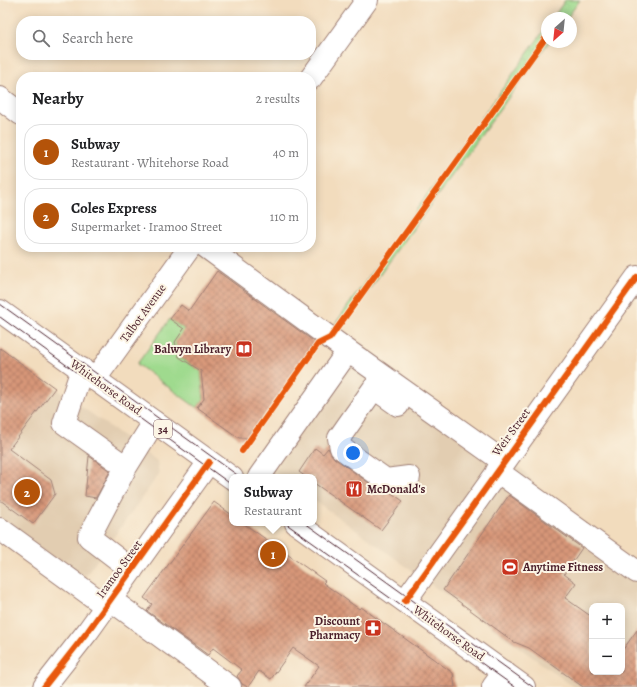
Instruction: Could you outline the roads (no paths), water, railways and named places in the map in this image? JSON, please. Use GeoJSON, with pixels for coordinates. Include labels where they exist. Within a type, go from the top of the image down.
{"type":"FeatureCollection","features":[{"type":"Feature","properties":{"kind":"street"},"geometry":{"type":"LineString","coordinates":[[315,72],[367,0]]}},
{"type":"Feature","properties":{"kind":"street"},"geometry":{"type":"LineString","coordinates":[[0,98],[16,110]]}},
{"type":"Feature","properties":{"kind":"street","name":"Talbot Avenue"},"geometry":{"type":"LineString","coordinates":[[126,468],[64,423],[88,374],[186,252]]}},
{"type":"Feature","properties":{"kind":"street"},"geometry":{"type":"LineString","coordinates":[[213,252],[348,351],[637,572]]}},
{"type":"Feature","properties":{"kind":"street","name":"Weir Street"},"geometry":{"type":"LineString","coordinates":[[405,601],[500,466],[637,277]]}},
{"type":"Feature","properties":{"kind":"street","name":"Whitehorse Road"},"geometry":{"type":"LineString","coordinates":[[0,311],[229,476]]}},
{"type":"Feature","properties":{"kind":"street"},"geometry":{"type":"LineString","coordinates":[[261,474],[348,351]]}},
{"type":"Feature","properties":{"kind":"street"},"geometry":{"type":"LineString","coordinates":[[398,405],[374,388],[339,438],[341,448],[386,480],[409,477]]}},
{"type":"Feature","properties":{"kind":"street"},"geometry":{"type":"LineString","coordinates":[[132,570],[89,537],[126,468],[154,422]]}},
{"type":"Feature","properties":{"kind":"street","name":"Iramoo Street"},"geometry":{"type":"LineString","coordinates":[[44,687],[66,662],[209,462]]}},
{"type":"Feature","properties":{"kind":"street","name":"Whitehorse Road"},"geometry":{"type":"LineString","coordinates":[[300,526],[405,601],[498,680],[524,687]]}},
{"type":"Feature","properties":{"kind":"street"},"geometry":{"type":"LineString","coordinates":[[0,529],[230,687]]}},
{"type":"Feature","properties":{"kind":"tram line"},"geometry":{"type":"LineString","coordinates":[[0,304],[236,474]]}},
{"type":"Feature","properties":{"kind":"tram line"},"geometry":{"type":"LineString","coordinates":[[0,317],[229,483]]}},
{"type":"Feature","properties":{"kind":"tram line"},"geometry":{"type":"LineString","coordinates":[[289,526],[515,687]]}},
{"type":"Feature","properties":{"kind":"tram line"},"geometry":{"type":"LineString","coordinates":[[309,526],[533,687]]}},
{"type":"Feature","properties":{"kind":"place","name":"Balwyn Library"},"geometry":{"type":"Point","coordinates":[244,349]}},
{"type":"Feature","properties":{"kind":"place","name":"McDonald's"},"geometry":{"type":"Point","coordinates":[354,489]}},
{"type":"Feature","properties":{"kind":"place","name":"Coles Express"},"geometry":{"type":"Point","coordinates":[27,492]}},
{"type":"Feature","properties":{"kind":"place","name":"Subway"},"geometry":{"type":"Point","coordinates":[273,554]}},
{"type":"Feature","properties":{"kind":"place","name":"Anytime Fitness"},"geometry":{"type":"Point","coordinates":[510,567]}},
{"type":"Feature","properties":{"kind":"place","name":"Discount Pharmacy"},"geometry":{"type":"Point","coordinates":[373,628]}}]}
